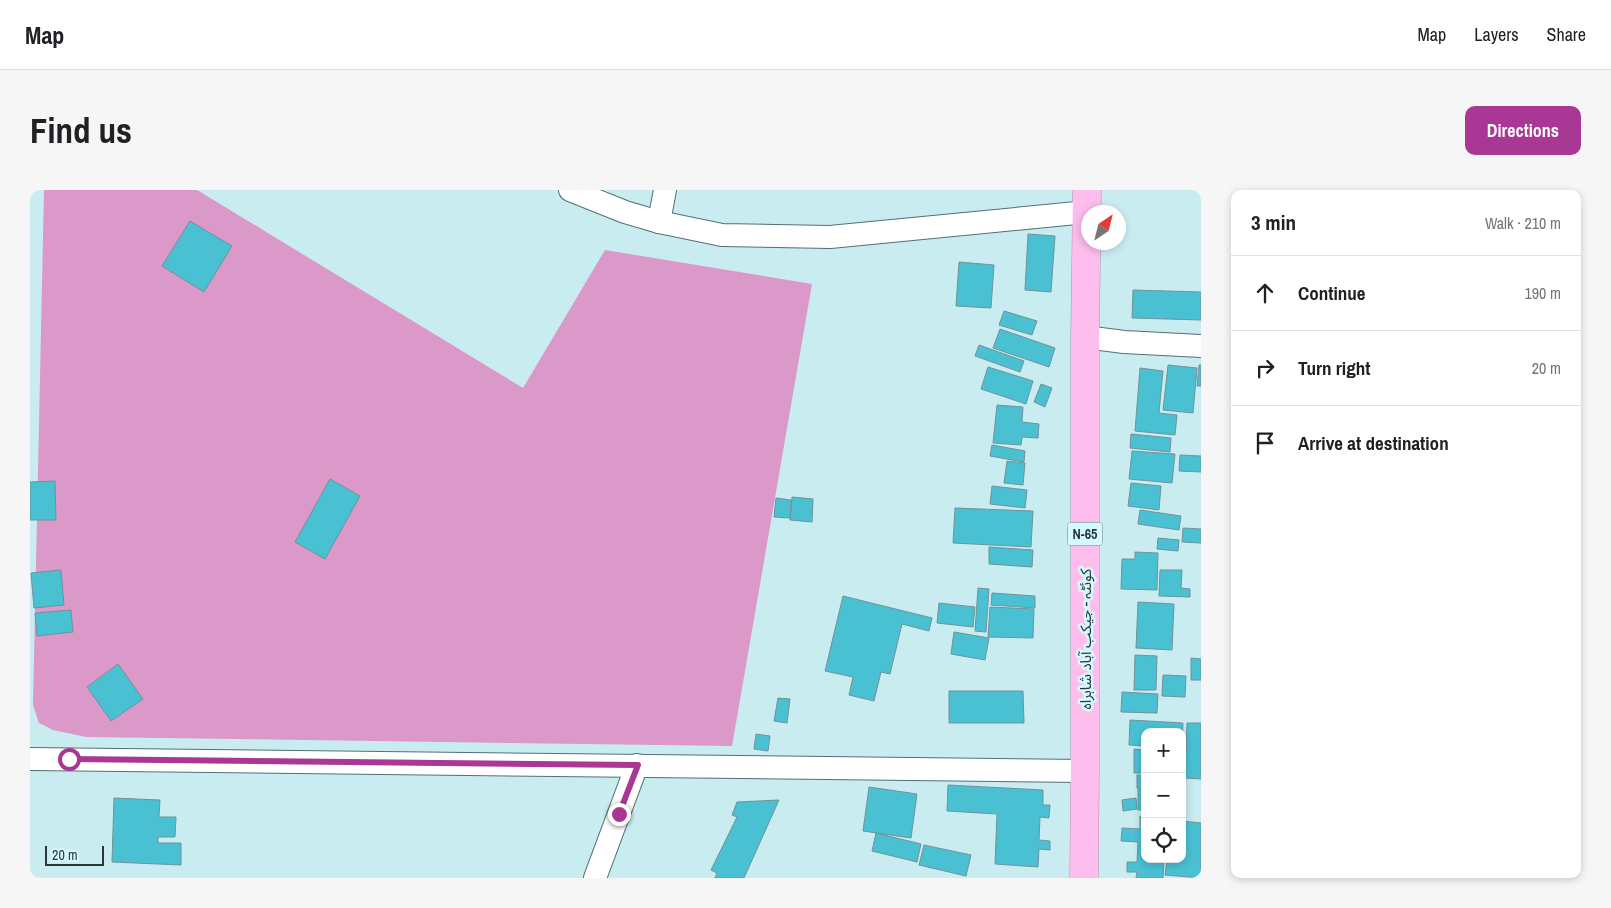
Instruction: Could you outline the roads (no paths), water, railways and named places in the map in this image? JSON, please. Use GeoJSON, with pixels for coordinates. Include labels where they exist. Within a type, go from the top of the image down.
{"type":"FeatureCollection","features":[{"type":"Feature","properties":{"kind":"highway","name":"کوئٹہ - جیکب آباد شاہراہ"},"geometry":{"type":"LineString","coordinates":[[1084,878],[1087,201]]}},
{"type":"Feature","properties":{"kind":"street"},"geometry":{"type":"LineString","coordinates":[[570,190],[625,212],[659,222],[722,235],[830,237],[1087,201]]}},
{"type":"Feature","properties":{"kind":"street"},"geometry":{"type":"LineString","coordinates":[[659,222],[665,190]]}},
{"type":"Feature","properties":{"kind":"street"},"geometry":{"type":"LineString","coordinates":[[1085,337],[1124,342],[1201,346]]}},
{"type":"Feature","properties":{"kind":"street"},"geometry":{"type":"LineString","coordinates":[[30,759],[1085,770]]}},
{"type":"Feature","properties":{"kind":"street"},"geometry":{"type":"LineString","coordinates":[[595,878],[638,765]]}}]}
